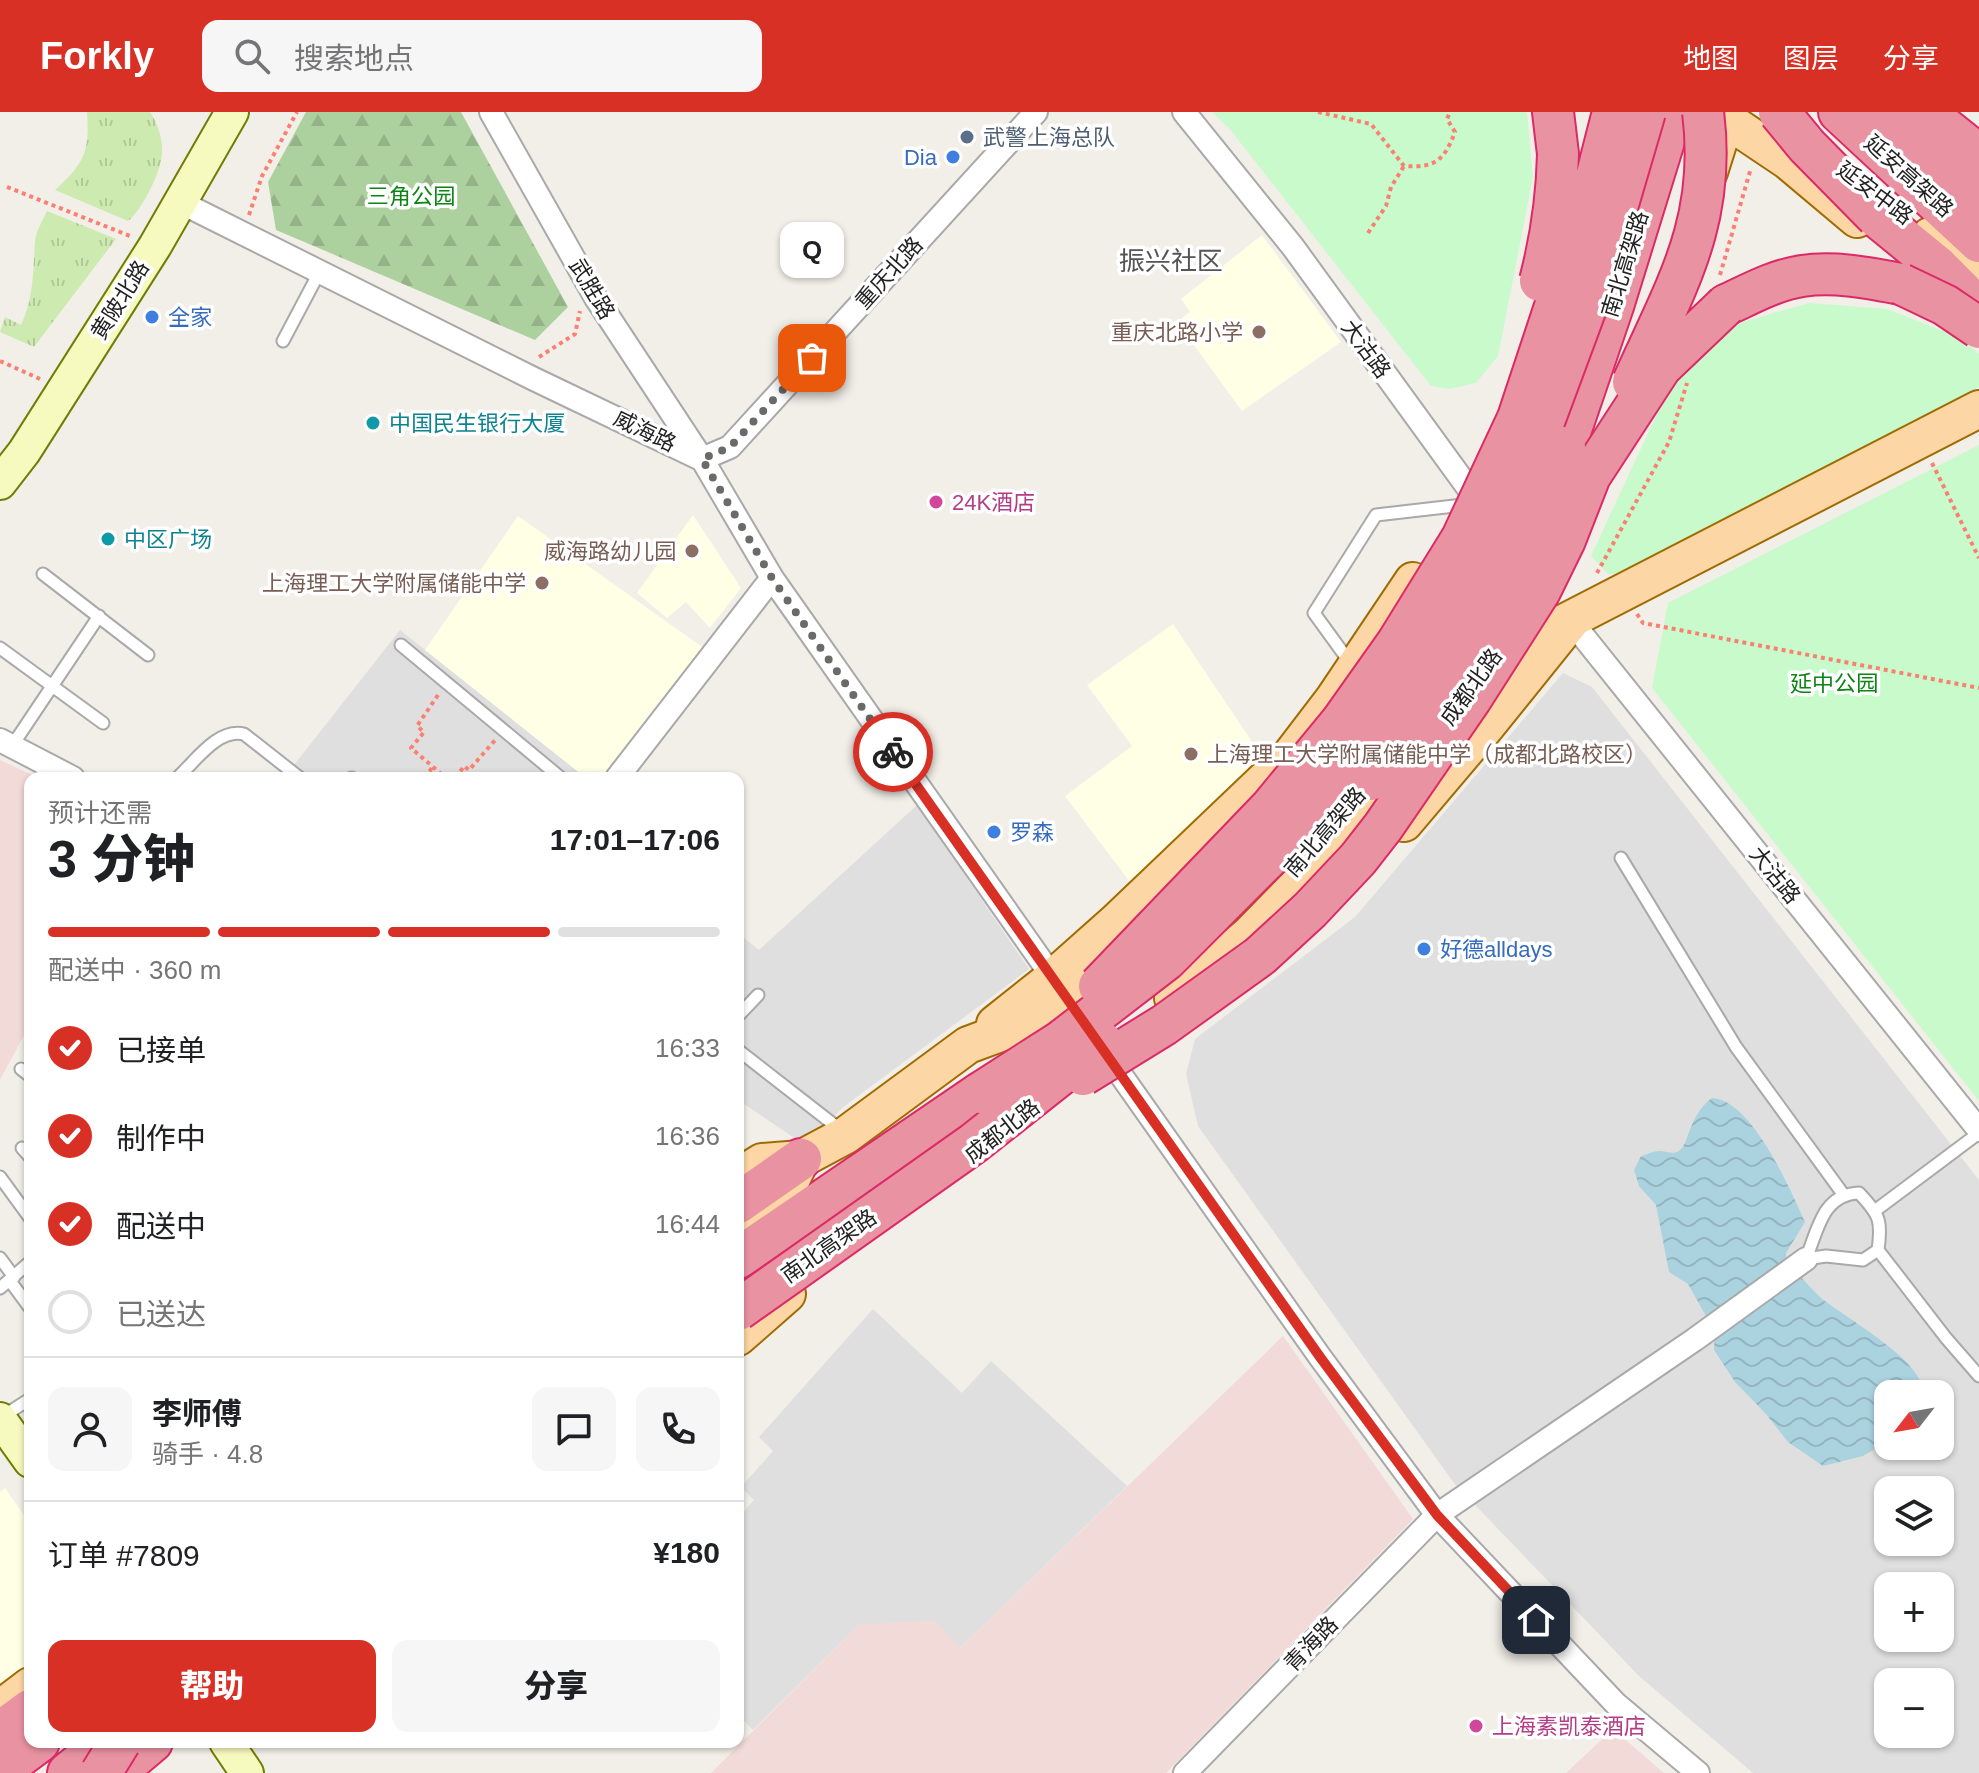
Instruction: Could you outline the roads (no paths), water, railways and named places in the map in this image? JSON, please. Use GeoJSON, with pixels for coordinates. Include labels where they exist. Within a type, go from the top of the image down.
{"type":"FeatureCollection","features":[{"type":"Feature","properties":{"kind":"highway"},"geometry":{"type":"LineString","coordinates":[[1518,418],[1521,357],[1548,251],[1556,193],[1558,154],[1553,112]]}},
{"type":"Feature","properties":{"kind":"highway"},"geometry":{"type":"LineString","coordinates":[[980,1093],[1103,982],[1271,807],[1341,722],[1397,643],[1462,538],[1518,418],[1591,198],[1613,112]]}},
{"type":"Feature","properties":{"kind":"highway","name":"南北高架路"},"geometry":{"type":"LineString","coordinates":[[744,1254],[1061,1041],[1166,960],[1268,858],[1347,770],[1409,681],[1496,534],[1543,424],[1593,289],[1645,112]]}},
{"type":"Feature","properties":{"kind":"highway","name":"南北高架路"},"geometry":{"type":"LineString","coordinates":[[750,1308],[974,1143],[1141,1011],[1233,929],[1295,867],[1353,802],[1407,733],[1469,640],[1527,533],[1565,447],[1613,306],[1673,112]]}},
{"type":"Feature","properties":{"kind":"highway"},"geometry":{"type":"LineString","coordinates":[[1779,112],[1815,155],[1877,217],[1937,266],[1978,277]]}},
{"type":"Feature","properties":{"kind":"highway","name":"延安高架路"},"geometry":{"type":"LineString","coordinates":[[1839,112],[1978,277]]}},
{"type":"Feature","properties":{"kind":"highway","name":"延安高架路"},"geometry":{"type":"LineString","coordinates":[[1884,112],[1979,194]]}},
{"type":"Feature","properties":{"kind":"highway"},"geometry":{"type":"LineString","coordinates":[[974,1143],[1133,1045],[1268,949],[1329,890],[1383,827],[1531,605],[1565,540],[1590,476],[1685,268],[1697,232],[1718,114]]}},
{"type":"Feature","properties":{"kind":"highway"},"geometry":{"type":"LineString","coordinates":[[1938,114],[1979,155]]}},
{"type":"Feature","properties":{"kind":"highway"},"geometry":{"type":"LineString","coordinates":[[1590,476],[1661,367],[1726,305],[1762,288],[1802,276],[1853,275],[1901,284],[1945,305],[1979,330]]}},
{"type":"Feature","properties":{"kind":"highway"},"geometry":{"type":"LineString","coordinates":[[744,1199],[801,1159]]}},
{"type":"Feature","properties":{"kind":"highway"},"geometry":{"type":"LineString","coordinates":[[0,1732],[24,1714]]}},
{"type":"Feature","properties":{"kind":"highway"},"geometry":{"type":"LineString","coordinates":[[0,1771],[31,1748]]}},
{"type":"Feature","properties":{"kind":"highway"},"geometry":{"type":"LineString","coordinates":[[68,1773],[99,1748]]}},
{"type":"Feature","properties":{"kind":"highway"},"geometry":{"type":"LineString","coordinates":[[101,1773],[116,1748]]}},
{"type":"Feature","properties":{"kind":"highway"},"geometry":{"type":"LineString","coordinates":[[115,1773],[145,1748]]}},
{"type":"Feature","properties":{"kind":"main road"},"geometry":{"type":"LineString","coordinates":[[744,1173],[762,1162],[801,1159],[846,1135],[968,1045],[1131,957],[1315,783],[1362,724],[1446,604],[1536,460],[1588,337],[1654,112]]}},
{"type":"Feature","properties":{"kind":"main road","name":"延安中路"},"geometry":{"type":"LineString","coordinates":[[1766,112],[1931,236],[1978,277]]}},
{"type":"Feature","properties":{"kind":"main road"},"geometry":{"type":"LineString","coordinates":[[1894,112],[1979,194]]}},
{"type":"Feature","properties":{"kind":"main road"},"geometry":{"type":"LineString","coordinates":[[1718,114],[1800,171],[1931,281],[1979,330]]}},
{"type":"Feature","properties":{"kind":"main road","name":"成都北路"},"geometry":{"type":"LineString","coordinates":[[750,1308],[1031,1110],[1111,1062],[1169,1001],[1249,935],[1417,759],[1543,590],[1593,504],[1695,216],[1718,114]]}},
{"type":"Feature","properties":{"kind":"main road"},"geometry":{"type":"LineString","coordinates":[[1938,114],[1979,133]]}},
{"type":"Feature","properties":{"kind":"main road"},"geometry":{"type":"LineString","coordinates":[[1063,992],[1198,845],[1291,755],[1304,738],[1467,500],[1529,382],[1579,247],[1627,206]]}},
{"type":"Feature","properties":{"kind":"main road"},"geometry":{"type":"LineString","coordinates":[[1496,652],[1571,621],[1979,409]]}},
{"type":"Feature","properties":{"kind":"main road"},"geometry":{"type":"LineString","coordinates":[[1427,560],[1489,532]]}},
{"type":"Feature","properties":{"kind":"main road"},"geometry":{"type":"LineString","coordinates":[[1111,1062],[1268,963],[1405,822],[1571,621]]}},
{"type":"Feature","properties":{"kind":"main road"},"geometry":{"type":"LineString","coordinates":[[1304,738],[1362,724]]}},
{"type":"Feature","properties":{"kind":"main road"},"geometry":{"type":"LineString","coordinates":[[1405,822],[1417,759]]}},
{"type":"Feature","properties":{"kind":"main road"},"geometry":{"type":"LineString","coordinates":[[1169,1001],[1268,963]]}},
{"type":"Feature","properties":{"kind":"main road"},"geometry":{"type":"LineString","coordinates":[[744,1224],[785,1193],[801,1159]]}},
{"type":"Feature","properties":{"kind":"main road"},"geometry":{"type":"LineString","coordinates":[[0,1709],[24,1691]]}},
{"type":"Feature","properties":{"kind":"main road"},"geometry":{"type":"LineString","coordinates":[[0,1748],[24,1731]]}},
{"type":"Feature","properties":{"kind":"main road"},"geometry":{"type":"LineString","coordinates":[[92,1773],[123,1748]]}},
{"type":"Feature","properties":{"kind":"main road"},"geometry":{"type":"LineString","coordinates":[[128,1773],[159,1748]]}},
{"type":"Feature","properties":{"kind":"street","name":"黄陂北路"},"geometry":{"type":"LineString","coordinates":[[0,483],[24,452],[155,246],[232,112]]}},
{"type":"Feature","properties":{"kind":"street","name":"武胜路"},"geometry":{"type":"LineString","coordinates":[[491,112],[596,298],[702,459]]}},
{"type":"Feature","properties":{"kind":"street","name":"重庆北路"},"geometry":{"type":"LineString","coordinates":[[702,459],[730,447],[1036,112]]}},
{"type":"Feature","properties":{"kind":"street","name":"大沽路"},"geometry":{"type":"LineString","coordinates":[[1184,112],[1293,247],[1489,532],[1543,590]]}},
{"type":"Feature","properties":{"kind":"street","name":"威海路"},"geometry":{"type":"LineString","coordinates":[[180,202],[534,379],[702,459],[772,578],[1320,1357],[1437,1515],[1616,1704],[1698,1773]]}},
{"type":"Feature","properties":{"kind":"street"},"geometry":{"type":"LineString","coordinates":[[622,772],[772,578]]}},
{"type":"Feature","properties":{"kind":"street","name":"大沽路"},"geometry":{"type":"LineString","coordinates":[[1571,621],[1979,1131]]}},
{"type":"Feature","properties":{"kind":"street"},"geometry":{"type":"LineString","coordinates":[[6,743],[62,772]]}},
{"type":"Feature","properties":{"kind":"street","name":"青海路"},"geometry":{"type":"LineString","coordinates":[[1185,1773],[1437,1515],[1694,1340],[1803,1261]]}},
{"type":"Feature","properties":{"kind":"street"},"geometry":{"type":"LineString","coordinates":[[0,1419],[24,1453]]}},
{"type":"Feature","properties":{"kind":"street"},"geometry":{"type":"LineString","coordinates":[[230,1748],[247,1773]]}},
{"type":"Feature","properties":{"kind":"lane"},"geometry":{"type":"LineString","coordinates":[[283,341],[320,271]]}},
{"type":"Feature","properties":{"kind":"lane"},"geometry":{"type":"LineString","coordinates":[[1354,668],[1314,613],[1376,515],[1467,500]]}},
{"type":"Feature","properties":{"kind":"lane"},"geometry":{"type":"LineString","coordinates":[[43,574],[148,655]]}},
{"type":"Feature","properties":{"kind":"lane"},"geometry":{"type":"LineString","coordinates":[[6,743],[53,685],[99,616]]}},
{"type":"Feature","properties":{"kind":"lane"},"geometry":{"type":"LineString","coordinates":[[401,645],[553,772]]}},
{"type":"Feature","properties":{"kind":"lane"},"geometry":{"type":"LineString","coordinates":[[0,648],[103,723]]}},
{"type":"Feature","properties":{"kind":"lane"},"geometry":{"type":"LineString","coordinates":[[183,772],[219,738],[236,732],[244,734],[292,772]]}},
{"type":"Feature","properties":{"kind":"lane"},"geometry":{"type":"LineString","coordinates":[[1621,858],[1736,1047],[1843,1194]]}},
{"type":"Feature","properties":{"kind":"lane"},"geometry":{"type":"LineString","coordinates":[[744,1010],[758,995]]}},
{"type":"Feature","properties":{"kind":"lane"},"geometry":{"type":"LineString","coordinates":[[744,1055],[846,1135]]}},
{"type":"Feature","properties":{"kind":"lane"},"geometry":{"type":"LineString","coordinates":[[1876,1210],[1979,1131]]}},
{"type":"Feature","properties":{"kind":"lane"},"geometry":{"type":"LineString","coordinates":[[0,1177],[24,1210]]}},
{"type":"Feature","properties":{"kind":"lane"},"geometry":{"type":"LineString","coordinates":[[1803,1261],[1829,1205],[1843,1194],[1859,1193],[1876,1210],[1881,1226],[1878,1250],[1979,1376]]}},
{"type":"Feature","properties":{"kind":"lane"},"geometry":{"type":"LineString","coordinates":[[1803,1261],[1826,1256],[1863,1260],[1878,1250]]}},
{"type":"Feature","properties":{"kind":"lane"},"geometry":{"type":"LineString","coordinates":[[0,1258],[8,1282],[24,1301]]}},
{"type":"Feature","properties":{"kind":"lane"},"geometry":{"type":"LineString","coordinates":[[8,1282],[24,1267]]}},
{"type":"Feature","properties":{"kind":"lane"},"geometry":{"type":"LineString","coordinates":[[0,1419],[24,1403]]}},
{"type":"Feature","properties":{"kind":"water"},"geometry":{"type":"Polygon","coordinates":[[[1712,1098],[1727,1103],[1741,1114],[1755,1129],[1780,1169],[1805,1222],[1786,1253],[1786,1259],[1820,1297],[1899,1355],[1920,1380],[1874,1380],[1874,1449],[1863,1456],[1823,1466],[1788,1442],[1735,1382],[1714,1350],[1715,1332],[1688,1284],[1669,1272],[1656,1205],[1639,1186],[1634,1170],[1641,1156],[1657,1151],[1679,1151],[1704,1105],[1712,1098]]]}},
{"type":"Feature","properties":{"kind":"place","name":"武警上海总队"},"geometry":{"type":"Point","coordinates":[967,137]}},
{"type":"Feature","properties":{"kind":"place","name":"Dia"},"geometry":{"type":"Point","coordinates":[953,157]}},
{"type":"Feature","properties":{"kind":"place","name":"全家"},"geometry":{"type":"Point","coordinates":[152,317]}},
{"type":"Feature","properties":{"kind":"place","name":"重庆北路小学"},"geometry":{"type":"Point","coordinates":[1259,332]}},
{"type":"Feature","properties":{"kind":"place","name":"Q"},"geometry":{"type":"Point","coordinates":[812,358]}},
{"type":"Feature","properties":{"kind":"place","name":"中国民生银行大厦"},"geometry":{"type":"Point","coordinates":[373,423]}},
{"type":"Feature","properties":{"kind":"place","name":"24K酒店"},"geometry":{"type":"Point","coordinates":[936,502]}},
{"type":"Feature","properties":{"kind":"place","name":"中区广场"},"geometry":{"type":"Point","coordinates":[108,539]}},
{"type":"Feature","properties":{"kind":"place","name":"威海路幼儿园"},"geometry":{"type":"Point","coordinates":[692,551]}},
{"type":"Feature","properties":{"kind":"place","name":"上海理工大学附属储能中学"},"geometry":{"type":"Point","coordinates":[542,583]}},
{"type":"Feature","properties":{"kind":"place","name":"上海理工大学附属储能中学（成都北路校区）"},"geometry":{"type":"Point","coordinates":[1191,754]}},
{"type":"Feature","properties":{"kind":"place","name":"罗森"},"geometry":{"type":"Point","coordinates":[994,832]}},
{"type":"Feature","properties":{"kind":"place","name":"好德alldays"},"geometry":{"type":"Point","coordinates":[1424,949]}},
{"type":"Feature","properties":{"kind":"place","name":"上海素凯泰酒店"},"geometry":{"type":"Point","coordinates":[1476,1726]}},
{"type":"Feature","properties":{"kind":"district","name":"振兴社区"},"geometry":{"type":"Point","coordinates":[1171,261]}},
{"type":"Feature","properties":{"kind":"park label","name":"三角公园"},"geometry":{"type":"Point","coordinates":[411,196]}},
{"type":"Feature","properties":{"kind":"park label","name":"延中公园"},"geometry":{"type":"Point","coordinates":[1834,683]}}]}
